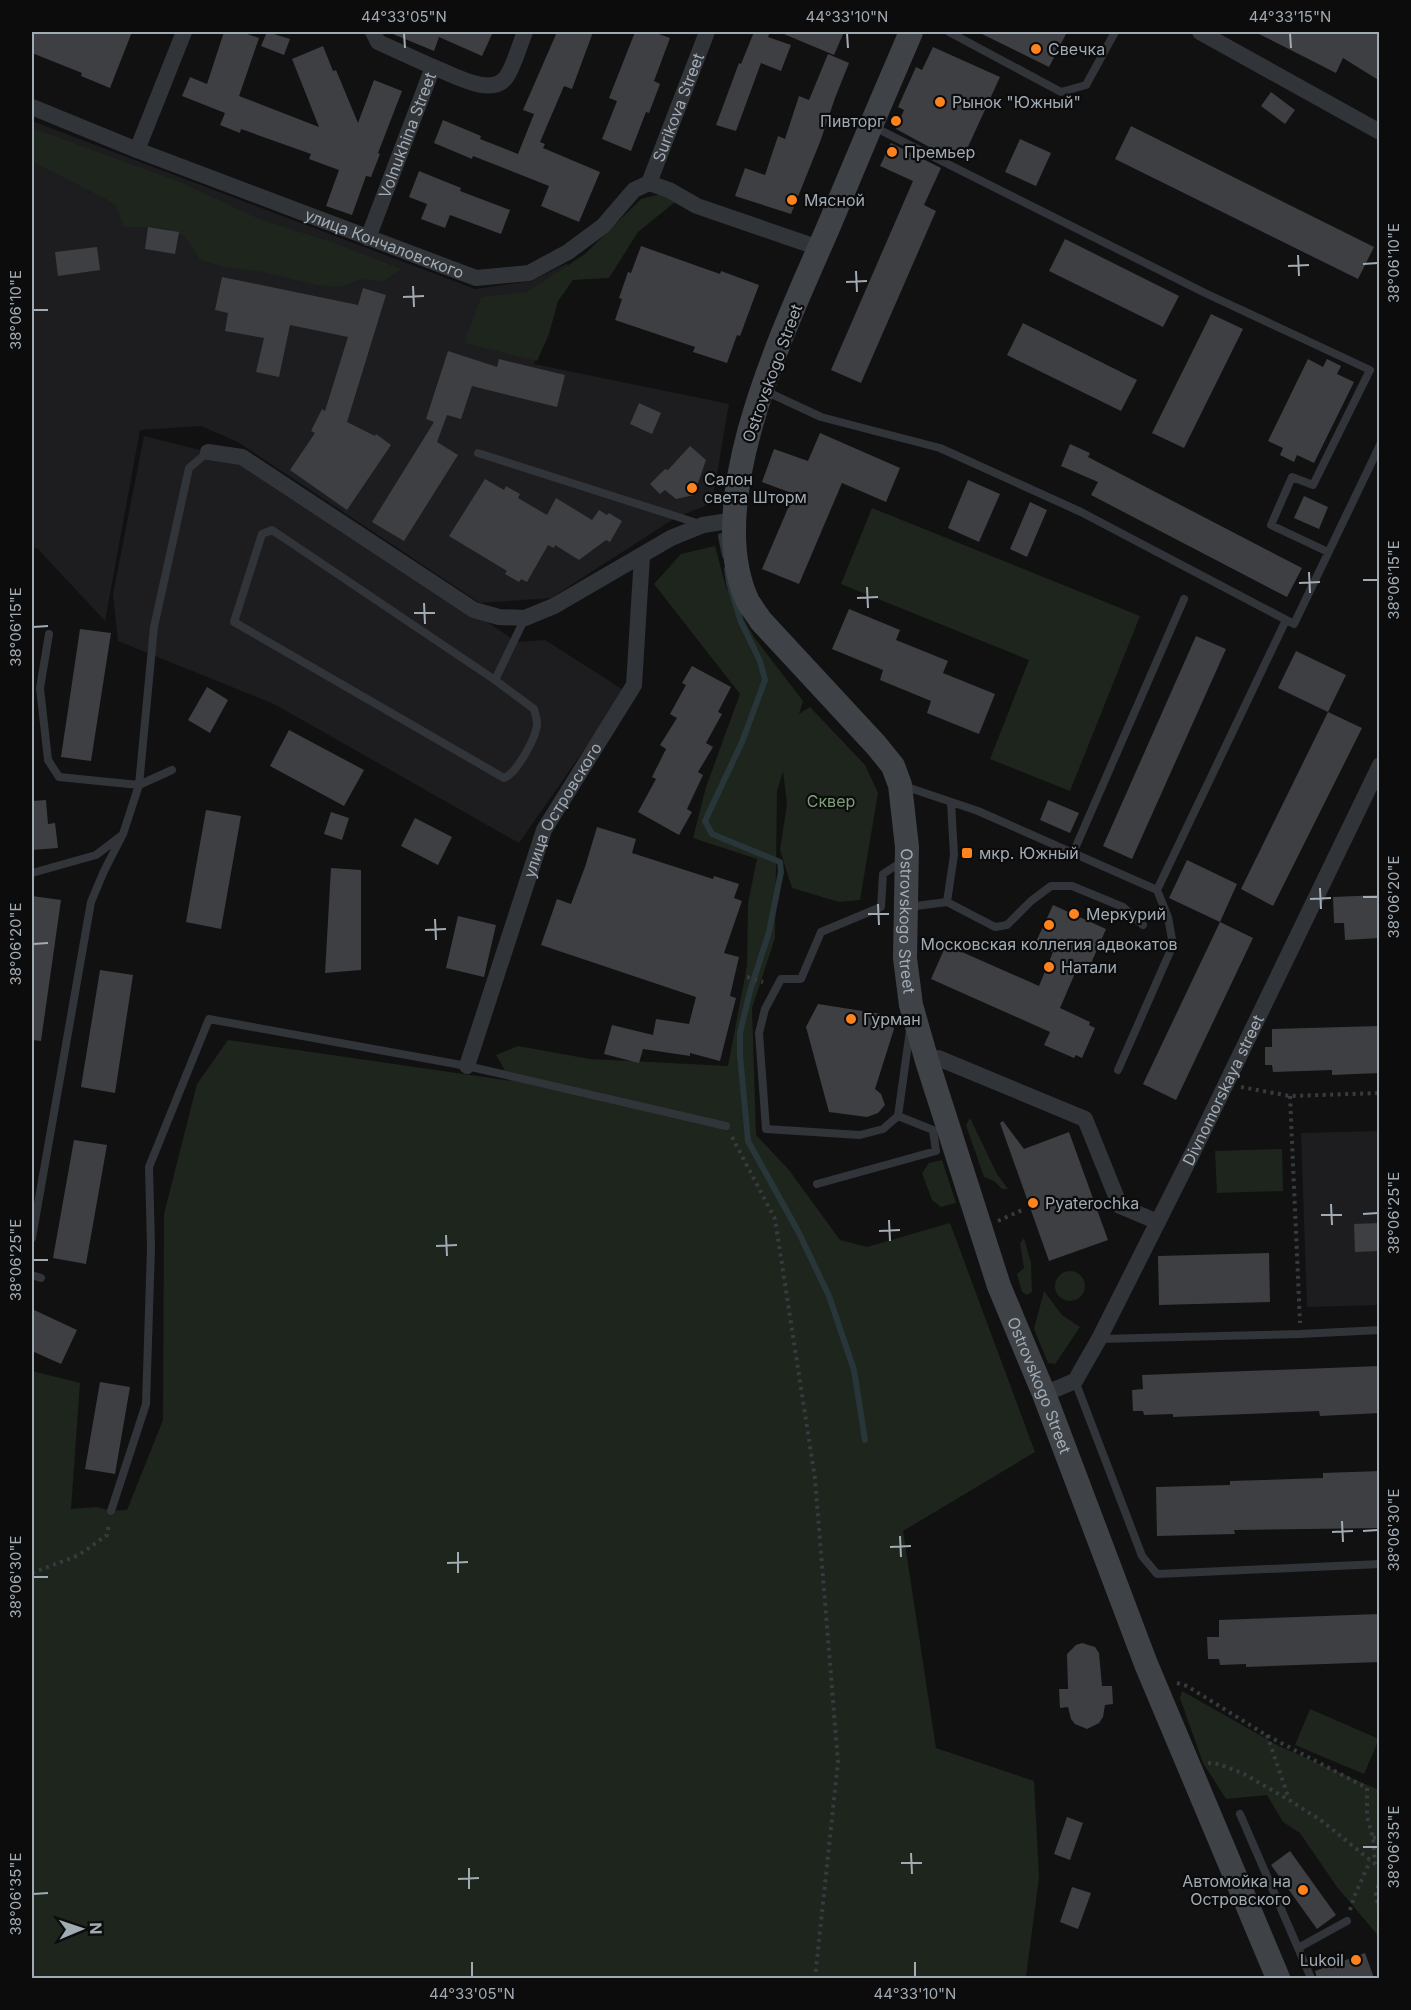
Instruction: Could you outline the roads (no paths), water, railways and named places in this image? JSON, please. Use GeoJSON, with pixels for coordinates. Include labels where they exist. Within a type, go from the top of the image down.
{"type":"FeatureCollection","features":[{"type":"Feature","properties":{"kind":"street"},"geometry":{"type":"LineString","coordinates":[[136,150],[184,32]]}},
{"type":"Feature","properties":{"kind":"street","name":"Volnukhina Street"},"geometry":{"type":"LineString","coordinates":[[368,238],[433,67],[378,42],[373,32]]}},
{"type":"Feature","properties":{"kind":"street"},"geometry":{"type":"LineString","coordinates":[[433,67],[486,87],[498,85],[506,78],[525,32]]}},
{"type":"Feature","properties":{"kind":"street","name":"Surikova Street"},"geometry":{"type":"LineString","coordinates":[[649,183],[707,32]]}},
{"type":"Feature","properties":{"kind":"street","name":"Ostrovskogo Street"},"geometry":{"type":"LineString","coordinates":[[911,32],[819,248],[763,389],[745,449],[738,485],[735,520],[736,552],[741,582],[749,603],[761,621],[893,766],[900,785],[906,859],[905,958],[913,1011],[927,1061],[943,1139],[999,1286],[1044,1394],[1146,1664],[1278,1978]]}},
{"type":"Feature","properties":{"kind":"street"},"geometry":{"type":"LineString","coordinates":[[1200,32],[1380,132]]}},
{"type":"Feature","properties":{"kind":"street","name":"улица Кончаловского"},"geometry":{"type":"LineString","coordinates":[[32,107],[136,150],[476,278],[529,273],[568,252],[603,226],[634,190],[649,183]]}},
{"type":"Feature","properties":{"kind":"street"},"geometry":{"type":"LineString","coordinates":[[649,183],[669,190],[697,206],[819,248]]}},
{"type":"Feature","properties":{"kind":"street"},"geometry":{"type":"LineString","coordinates":[[208,452],[242,456],[474,610],[499,617],[525,618],[554,606],[671,538],[703,525],[735,520]]}},
{"type":"Feature","properties":{"kind":"street","name":"улица Островского"},"geometry":{"type":"LineString","coordinates":[[467,1066],[544,830],[634,686],[642,556]]}},
{"type":"Feature","properties":{"kind":"street","name":"Divnomorskaya street"},"geometry":{"type":"LineString","coordinates":[[1075,1381],[1100,1339],[1158,1222],[1380,765]]}},
{"type":"Feature","properties":{"kind":"street"},"geometry":{"type":"LineString","coordinates":[[927,1061],[938,1058],[1085,1119],[1120,1206],[1158,1222]]}},
{"type":"Feature","properties":{"kind":"street"},"geometry":{"type":"LineString","coordinates":[[1044,1394],[1075,1381]]}},
{"type":"Feature","properties":{"kind":"lane"},"geometry":{"type":"LineString","coordinates":[[949,32],[1061,92],[1086,85],[1115,32]]}},
{"type":"Feature","properties":{"kind":"lane"},"geometry":{"type":"LineString","coordinates":[[871,126],[1205,293],[1370,370],[1313,486],[1292,477],[1271,525],[1328,552]]}},
{"type":"Feature","properties":{"kind":"lane"},"geometry":{"type":"LineString","coordinates":[[763,389],[821,417],[939,448],[1081,512],[1294,624],[1380,445]]}},
{"type":"Feature","properties":{"kind":"lane"},"geometry":{"type":"LineString","coordinates":[[32,1238],[91,902],[123,834],[139,785],[154,627],[189,468],[208,452]]}},
{"type":"Feature","properties":{"kind":"lane"},"geometry":{"type":"LineString","coordinates":[[478,453],[703,525]]}},
{"type":"Feature","properties":{"kind":"lane"},"geometry":{"type":"LineString","coordinates":[[272,530],[495,680],[534,709],[537,724],[532,741],[511,776],[504,778],[234,622],[262,534],[272,530]]}},
{"type":"Feature","properties":{"kind":"lane"},"geometry":{"type":"LineString","coordinates":[[1073,853],[1184,598]]}},
{"type":"Feature","properties":{"kind":"lane"},"geometry":{"type":"LineString","coordinates":[[495,680],[525,618]]}},
{"type":"Feature","properties":{"kind":"lane"},"geometry":{"type":"LineString","coordinates":[[1157,890],[1286,620]]}},
{"type":"Feature","properties":{"kind":"lane"},"geometry":{"type":"LineString","coordinates":[[48,634],[40,688],[48,760],[59,777],[139,785],[172,770]]}},
{"type":"Feature","properties":{"kind":"lane"},"geometry":{"type":"LineString","coordinates":[[900,785],[978,811],[1157,890],[1168,917],[1173,945],[1118,1070]]}},
{"type":"Feature","properties":{"kind":"lane"},"geometry":{"type":"LineString","coordinates":[[947,902],[954,855],[951,802]]}},
{"type":"Feature","properties":{"kind":"lane"},"geometry":{"type":"LineString","coordinates":[[32,872],[96,855],[123,834]]}},
{"type":"Feature","properties":{"kind":"lane"},"geometry":{"type":"LineString","coordinates":[[906,859],[883,874],[881,907],[821,932],[801,979],[781,979],[765,1009],[759,1033],[766,1129],[861,1135],[883,1129],[898,1116],[913,1011]]}},
{"type":"Feature","properties":{"kind":"lane"},"geometry":{"type":"LineString","coordinates":[[904,908],[947,902],[996,927],[1007,925],[1031,901],[1051,886],[1072,886],[1123,907],[1143,925]]}},
{"type":"Feature","properties":{"kind":"lane"},"geometry":{"type":"LineString","coordinates":[[111,1511],[146,1404],[151,1248],[149,1167],[209,1019],[467,1066],[726,1126]]}},
{"type":"Feature","properties":{"kind":"lane"},"geometry":{"type":"LineString","coordinates":[[817,1184],[936,1151],[943,1139],[933,1131],[898,1116]]}},
{"type":"Feature","properties":{"kind":"lane"},"geometry":{"type":"LineString","coordinates":[[32,1275],[41,1278]]}},
{"type":"Feature","properties":{"kind":"lane"},"geometry":{"type":"LineString","coordinates":[[1100,1339],[1380,1330]]}},
{"type":"Feature","properties":{"kind":"lane"},"geometry":{"type":"LineString","coordinates":[[1075,1381],[1142,1557],[1157,1574],[1380,1564]]}},
{"type":"Feature","properties":{"kind":"lane"},"geometry":{"type":"LineString","coordinates":[[1240,1814],[1311,1978]]}},
{"type":"Feature","properties":{"kind":"lane"},"geometry":{"type":"LineString","coordinates":[[1298,1948],[1347,1921]]}},
{"type":"Feature","properties":{"kind":"waterway"},"geometry":{"type":"LineString","coordinates":[[721,536],[725,556]]}},
{"type":"Feature","properties":{"kind":"waterway"},"geometry":{"type":"LineString","coordinates":[[727,569],[741,622],[760,661],[765,680],[742,742],[705,821],[712,834],[780,862],[781,872],[769,932],[750,991],[740,1033],[748,1141],[799,1233],[829,1296],[854,1370],[865,1440]]}},
{"type":"Feature","properties":{"kind":"place","name":"Свечка"},"geometry":{"type":"Point","coordinates":[1036,49]}},
{"type":"Feature","properties":{"kind":"place","name":"Рынок \"Южный\""},"geometry":{"type":"Point","coordinates":[940,102]}},
{"type":"Feature","properties":{"kind":"place","name":"Пивторг"},"geometry":{"type":"Point","coordinates":[896,121]}},
{"type":"Feature","properties":{"kind":"place","name":"Премьер"},"geometry":{"type":"Point","coordinates":[892,152]}},
{"type":"Feature","properties":{"kind":"place","name":"Мясной"},"geometry":{"type":"Point","coordinates":[792,200]}},
{"type":"Feature","properties":{"kind":"place","name":"Салон света Шторм"},"geometry":{"type":"Point","coordinates":[692,488]}},
{"type":"Feature","properties":{"kind":"place","name":"мкр. Южный"},"geometry":{"type":"Point","coordinates":[967,853]}},
{"type":"Feature","properties":{"kind":"place","name":"Меркурий"},"geometry":{"type":"Point","coordinates":[1074,914]}},
{"type":"Feature","properties":{"kind":"place","name":"Московская коллегия адвокатов"},"geometry":{"type":"Point","coordinates":[1049,925]}},
{"type":"Feature","properties":{"kind":"place","name":"Натали"},"geometry":{"type":"Point","coordinates":[1049,967]}},
{"type":"Feature","properties":{"kind":"place","name":"Гурман"},"geometry":{"type":"Point","coordinates":[851,1019]}},
{"type":"Feature","properties":{"kind":"place","name":"Pyaterochka"},"geometry":{"type":"Point","coordinates":[1033,1203]}},
{"type":"Feature","properties":{"kind":"place","name":"Автомойка на Островского"},"geometry":{"type":"Point","coordinates":[1303,1890]}},
{"type":"Feature","properties":{"kind":"place","name":"Lukoil"},"geometry":{"type":"Point","coordinates":[1356,1960]}},
{"type":"Feature","properties":{"kind":"park label","name":"Сквер"},"geometry":{"type":"Point","coordinates":[831,801]}}]}
